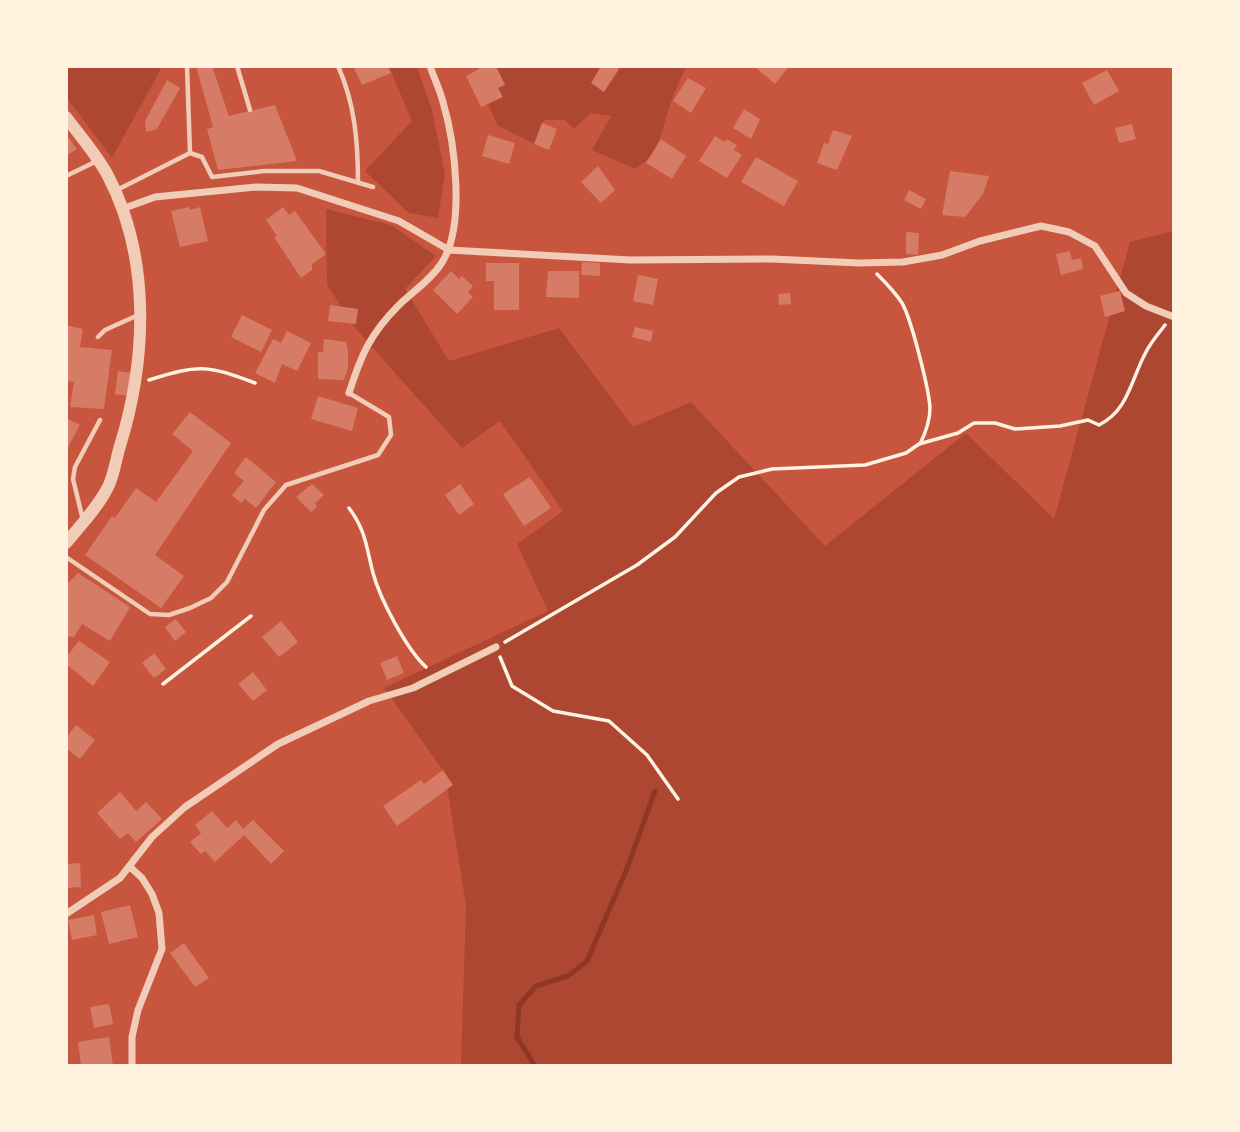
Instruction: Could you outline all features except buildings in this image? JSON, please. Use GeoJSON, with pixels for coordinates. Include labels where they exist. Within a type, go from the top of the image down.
{"type":"FeatureCollection","features":[{"type":"Feature","properties":{"kind":"street"},"geometry":{"type":"LineString","coordinates":[[349,393],[362,353],[376,331],[440,266],[449,250],[454,220],[456,164],[443,102],[430,66]]}},
{"type":"Feature","properties":{"kind":"street"},"geometry":{"type":"LineString","coordinates":[[66,117],[98,160],[122,209],[135,255],[141,315],[134,384],[126,428],[108,488],[66,543]]}},
{"type":"Feature","properties":{"kind":"street"},"geometry":{"type":"LineString","coordinates":[[122,209],[155,197],[256,187],[297,188],[400,221],[449,250],[630,260],[903,262],[942,255],[1041,226],[1069,232],[1095,246],[1126,293],[1172,317]]}},
{"type":"Feature","properties":{"kind":"street"},"geometry":{"type":"LineString","coordinates":[[66,914],[120,878],[152,837],[185,807],[278,744],[369,701],[413,688],[496,647]]}},
{"type":"Feature","properties":{"kind":"street"},"geometry":{"type":"LineString","coordinates":[[130,866],[152,894],[159,913],[162,949],[138,1010],[132,1037],[132,1066]]}},
{"type":"Feature","properties":{"kind":"lane"},"geometry":{"type":"LineString","coordinates":[[187,66],[190,153]]}},
{"type":"Feature","properties":{"kind":"lane"},"geometry":{"type":"LineString","coordinates":[[237,66],[250,110]]}},
{"type":"Feature","properties":{"kind":"lane"},"geometry":{"type":"LineString","coordinates":[[338,66],[347,86],[358,140],[358,183]]}},
{"type":"Feature","properties":{"kind":"lane"},"geometry":{"type":"LineString","coordinates":[[114,191],[190,153],[202,157],[212,177],[263,168],[319,171],[373,187]]}},
{"type":"Feature","properties":{"kind":"lane"},"geometry":{"type":"LineString","coordinates":[[66,176],[98,160]]}},
{"type":"Feature","properties":{"kind":"lane"},"geometry":{"type":"LineString","coordinates":[[98,337],[105,330],[141,315]]}},
{"type":"Feature","properties":{"kind":"lane"},"geometry":{"type":"LineString","coordinates":[[66,556],[150,614],[169,615],[211,597],[228,582],[264,510],[286,485],[378,455],[390,435],[389,417],[349,393]]}},
{"type":"Feature","properties":{"kind":"lane"},"geometry":{"type":"LineString","coordinates":[[84,522],[73,478],[75,467],[100,420]]}},
{"type":"Feature","properties":{"kind":"path"},"geometry":{"type":"LineString","coordinates":[[865,263],[890,286],[903,304],[930,408],[927,430],[919,444]]}},
{"type":"Feature","properties":{"kind":"path"},"geometry":{"type":"LineString","coordinates":[[678,799],[647,755],[609,721],[553,711],[512,686],[496,647],[637,565],[675,537],[716,493],[739,477],[772,469],[865,465],[906,453],[919,444],[957,433],[974,423],[995,423],[1015,429],[1060,426],[1088,420],[1099,425],[1111,419],[1127,399],[1146,352],[1172,317]]}},
{"type":"Feature","properties":{"kind":"path"},"geometry":{"type":"LineString","coordinates":[[134,384],[179,370],[201,367],[217,369],[255,383]]}},
{"type":"Feature","properties":{"kind":"path"},"geometry":{"type":"LineString","coordinates":[[349,508],[366,537],[374,575],[385,602],[410,649],[437,676]]}},
{"type":"Feature","properties":{"kind":"path"},"geometry":{"type":"LineString","coordinates":[[163,684],[251,616]]}},
{"type":"Feature","properties":{"kind":"shaded area"},"geometry":{"type":"Polygon","coordinates":[[[67,66],[162,67],[112,158],[67,98],[67,66]]]}},
{"type":"Feature","properties":{"kind":"shaded area"},"geometry":{"type":"Polygon","coordinates":[[[389,67],[417,67],[432,110],[445,174],[438,218],[409,213],[365,171],[412,121],[389,67]]]}},
{"type":"Feature","properties":{"kind":"shaded area"},"geometry":{"type":"Polygon","coordinates":[[[496,67],[686,67],[655,148],[644,163],[635,169],[592,150],[611,116],[590,113],[574,129],[565,120],[544,120],[535,144],[498,126],[488,104],[502,97],[498,88],[505,84],[496,67]]]}},
{"type":"Feature","properties":{"kind":"shaded area"},"geometry":{"type":"Polygon","coordinates":[[[326,209],[391,225],[436,256],[405,289],[449,361],[559,328],[633,427],[691,402],[825,546],[966,433],[1054,519],[1130,242],[1173,231],[1173,1065],[461,1065],[466,906],[445,773],[384,688],[548,611],[517,544],[563,511],[500,421],[462,448],[356,329],[327,285],[326,209]]]}},
{"type":"Feature","properties":{"kind":"waterway"},"geometry":{"type":"LineString","coordinates":[[535,1066],[517,1037],[519,1005],[536,986],[568,976],[587,961],[626,871],[655,791]]}}]}
